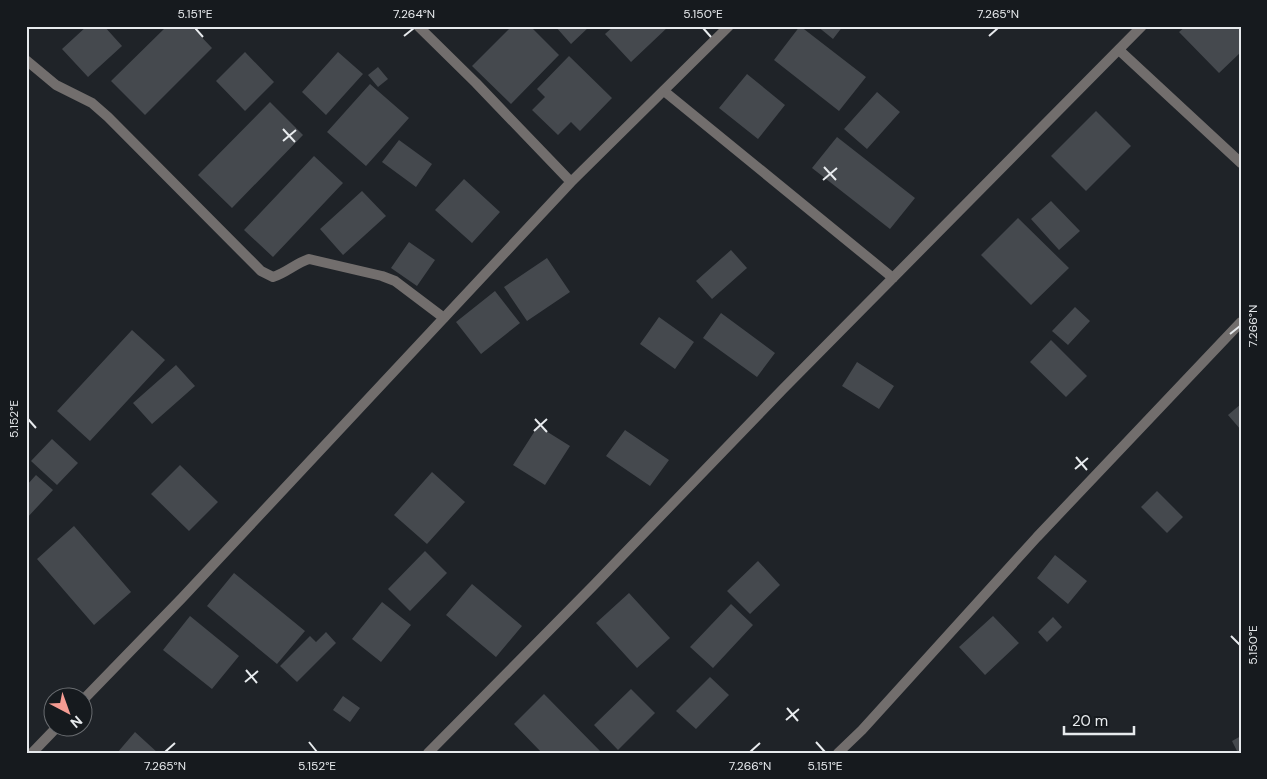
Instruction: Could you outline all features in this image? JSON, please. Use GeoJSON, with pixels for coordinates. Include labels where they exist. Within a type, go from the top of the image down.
{"type":"FeatureCollection","features":[{"type":"Feature","properties":{"kind":"street"},"geometry":{"type":"LineString","coordinates":[[418,26],[571,182]]}},
{"type":"Feature","properties":{"kind":"street"},"geometry":{"type":"LineString","coordinates":[[92,691],[182,598],[571,182],[729,26]]}},
{"type":"Feature","properties":{"kind":"street"},"geometry":{"type":"LineString","coordinates":[[428,753],[1142,26]]}},
{"type":"Feature","properties":{"kind":"street"},"geometry":{"type":"LineString","coordinates":[[1119,50],[1241,163]]}},
{"type":"Feature","properties":{"kind":"street"},"geometry":{"type":"LineString","coordinates":[[26,60],[56,85],[92,104],[108,117],[261,271],[273,277],[282,274],[300,261],[309,259],[382,276],[395,281],[444,318]]}},
{"type":"Feature","properties":{"kind":"street"},"geometry":{"type":"LineString","coordinates":[[664,91],[893,278]]}},
{"type":"Feature","properties":{"kind":"street"},"geometry":{"type":"LineString","coordinates":[[838,753],[862,730],[1037,537],[1241,322]]}},
{"type":"Feature","properties":{"kind":"street"},"geometry":{"type":"LineString","coordinates":[[32,753],[48,736]]}},
{"type":"Feature","properties":{"kind":"building"},"geometry":{"type":"Polygon","coordinates":[[[87,26],[104,26],[122,46],[88,77],[62,49],[87,26]]]}},
{"type":"Feature","properties":{"kind":"building"},"geometry":{"type":"Polygon","coordinates":[[[167,26],[191,26],[212,48],[145,115],[111,81],[167,26]]]}},
{"type":"Feature","properties":{"kind":"building"},"geometry":{"type":"Polygon","coordinates":[[[512,26],[530,26],[559,55],[511,104],[472,66],[512,26]]]}},
{"type":"Feature","properties":{"kind":"building"},"geometry":{"type":"Polygon","coordinates":[[[555,26],[590,26],[571,44],[555,26]]]}},
{"type":"Feature","properties":{"kind":"building"},"geometry":{"type":"Polygon","coordinates":[[[614,26],[669,26],[631,62],[605,34],[614,26]]]}},
{"type":"Feature","properties":{"kind":"building"},"geometry":{"type":"Polygon","coordinates":[[[800,26],[866,77],[839,111],[774,60],[800,26]]]}},
{"type":"Feature","properties":{"kind":"building"},"geometry":{"type":"Polygon","coordinates":[[[817,26],[843,26],[833,39],[817,26]]]}},
{"type":"Feature","properties":{"kind":"building"},"geometry":{"type":"Polygon","coordinates":[[[1186,26],[1238,26],[1241,30],[1241,52],[1219,73],[1179,32],[1186,26]]]}},
{"type":"Feature","properties":{"kind":"building"},"geometry":{"type":"Polygon","coordinates":[[[245,52],[274,82],[245,111],[216,81],[245,52]]]}},
{"type":"Feature","properties":{"kind":"building"},"geometry":{"type":"Polygon","coordinates":[[[338,52],[363,74],[326,115],[302,92],[338,52]]]}},
{"type":"Feature","properties":{"kind":"building"},"geometry":{"type":"Polygon","coordinates":[[[569,56],[612,98],[580,131],[571,122],[558,135],[532,110],[545,97],[537,89],[569,56]]]}},
{"type":"Feature","properties":{"kind":"building"},"geometry":{"type":"Polygon","coordinates":[[[378,67],[388,79],[378,87],[368,75],[378,67]]]}},
{"type":"Feature","properties":{"kind":"building"},"geometry":{"type":"Polygon","coordinates":[[[747,74],[785,105],[758,139],[719,108],[747,74]]]}},
{"type":"Feature","properties":{"kind":"building"},"geometry":{"type":"Polygon","coordinates":[[[370,84],[409,118],[366,166],[327,132],[370,84]]]}},
{"type":"Feature","properties":{"kind":"building"},"geometry":{"type":"Polygon","coordinates":[[[877,92],[900,112],[867,149],[844,129],[877,92]]]}},
{"type":"Feature","properties":{"kind":"building"},"geometry":{"type":"Polygon","coordinates":[[[270,102],[303,135],[232,208],[198,175],[270,102]]]}},
{"type":"Feature","properties":{"kind":"building"},"geometry":{"type":"Polygon","coordinates":[[[1096,111],[1131,146],[1086,191],[1051,156],[1096,111]]]}},
{"type":"Feature","properties":{"kind":"building"},"geometry":{"type":"Polygon","coordinates":[[[837,137],[915,198],[890,229],[812,168],[837,137]]]}},
{"type":"Feature","properties":{"kind":"building"},"geometry":{"type":"Polygon","coordinates":[[[399,140],[432,164],[416,187],[382,162],[399,140]]]}},
{"type":"Feature","properties":{"kind":"building"},"geometry":{"type":"Polygon","coordinates":[[[314,156],[343,183],[273,257],[244,230],[314,156]]]}},
{"type":"Feature","properties":{"kind":"building"},"geometry":{"type":"Polygon","coordinates":[[[464,179],[500,212],[472,243],[435,210],[464,179]]]}},
{"type":"Feature","properties":{"kind":"building"},"geometry":{"type":"Polygon","coordinates":[[[362,191],[386,216],[343,255],[320,229],[362,191]]]}},
{"type":"Feature","properties":{"kind":"building"},"geometry":{"type":"Polygon","coordinates":[[[1051,201],[1080,231],[1059,250],[1031,219],[1051,201]]]}},
{"type":"Feature","properties":{"kind":"building"},"geometry":{"type":"Polygon","coordinates":[[[1018,218],[1069,268],[1031,305],[981,255],[1018,218]]]}},
{"type":"Feature","properties":{"kind":"building"},"geometry":{"type":"Polygon","coordinates":[[[409,242],[435,260],[417,286],[391,268],[409,242]]]}},
{"type":"Feature","properties":{"kind":"building"},"geometry":{"type":"Polygon","coordinates":[[[731,250],[747,268],[712,299],[696,281],[731,250]]]}},
{"type":"Feature","properties":{"kind":"building"},"geometry":{"type":"Polygon","coordinates":[[[547,258],[570,292],[527,321],[504,287],[547,258]]]}},
{"type":"Feature","properties":{"kind":"building"},"geometry":{"type":"Polygon","coordinates":[[[495,291],[520,323],[481,354],[456,322],[495,291]]]}},
{"type":"Feature","properties":{"kind":"building"},"geometry":{"type":"Polygon","coordinates":[[[1075,307],[1090,321],[1068,345],[1052,331],[1075,307]]]}},
{"type":"Feature","properties":{"kind":"building"},"geometry":{"type":"Polygon","coordinates":[[[721,313],[775,353],[757,377],[703,338],[721,313]]]}},
{"type":"Feature","properties":{"kind":"building"},"geometry":{"type":"Polygon","coordinates":[[[659,317],[694,342],[675,369],[640,344],[659,317]]]}},
{"type":"Feature","properties":{"kind":"building"},"geometry":{"type":"Polygon","coordinates":[[[132,330],[165,360],[90,441],[57,411],[132,330]]]}},
{"type":"Feature","properties":{"kind":"building"},"geometry":{"type":"Polygon","coordinates":[[[1051,340],[1087,376],[1066,397],[1030,362],[1051,340]]]}},
{"type":"Feature","properties":{"kind":"building"},"geometry":{"type":"Polygon","coordinates":[[[857,362],[894,386],[879,409],[842,386],[857,362]]]}},
{"type":"Feature","properties":{"kind":"building"},"geometry":{"type":"Polygon","coordinates":[[[176,365],[195,386],[152,424],[133,403],[176,365]]]}},
{"type":"Feature","properties":{"kind":"building"},"geometry":{"type":"Polygon","coordinates":[[[1241,404],[1241,430],[1228,415],[1241,404]]]}},
{"type":"Feature","properties":{"kind":"building"},"geometry":{"type":"Polygon","coordinates":[[[538,426],[570,446],[545,485],[513,465],[538,426]]]}},
{"type":"Feature","properties":{"kind":"building"},"geometry":{"type":"Polygon","coordinates":[[[625,430],[669,460],[650,486],[606,456],[625,430]]]}},
{"type":"Feature","properties":{"kind":"building"},"geometry":{"type":"Polygon","coordinates":[[[52,439],[78,463],[57,485],[31,461],[52,439]]]}},
{"type":"Feature","properties":{"kind":"building"},"geometry":{"type":"Polygon","coordinates":[[[180,465],[218,502],[189,531],[151,494],[180,465]]]}},
{"type":"Feature","properties":{"kind":"building"},"geometry":{"type":"Polygon","coordinates":[[[432,472],[465,502],[427,544],[394,515],[432,472]]]}},
{"type":"Feature","properties":{"kind":"building"},"geometry":{"type":"Polygon","coordinates":[[[36,475],[53,490],[26,519],[26,486],[36,475]]]}},
{"type":"Feature","properties":{"kind":"building"},"geometry":{"type":"Polygon","coordinates":[[[1157,491],[1183,517],[1167,533],[1141,507],[1157,491]]]}},
{"type":"Feature","properties":{"kind":"building"},"geometry":{"type":"Polygon","coordinates":[[[74,526],[131,592],[94,625],[37,559],[74,526]]]}},
{"type":"Feature","properties":{"kind":"building"},"geometry":{"type":"Polygon","coordinates":[[[425,551],[447,573],[410,611],[388,589],[425,551]]]}},
{"type":"Feature","properties":{"kind":"building"},"geometry":{"type":"Polygon","coordinates":[[[1055,555],[1087,581],[1068,604],[1037,578],[1055,555]]]}},
{"type":"Feature","properties":{"kind":"building"},"geometry":{"type":"Polygon","coordinates":[[[758,561],[780,585],[750,614],[727,591],[758,561]]]}},
{"type":"Feature","properties":{"kind":"building"},"geometry":{"type":"Polygon","coordinates":[[[234,573],[305,631],[277,664],[207,606],[234,573]]]}},
{"type":"Feature","properties":{"kind":"building"},"geometry":{"type":"Polygon","coordinates":[[[472,584],[522,626],[496,657],[446,615],[472,584]]]}},
{"type":"Feature","properties":{"kind":"building"},"geometry":{"type":"Polygon","coordinates":[[[629,593],[670,638],[637,668],[596,623],[629,593]]]}},
{"type":"Feature","properties":{"kind":"building"},"geometry":{"type":"Polygon","coordinates":[[[382,602],[411,625],[381,662],[352,639],[382,602]]]}},
{"type":"Feature","properties":{"kind":"building"},"geometry":{"type":"Polygon","coordinates":[[[731,604],[753,625],[713,668],[690,647],[731,604]]]}},
{"type":"Feature","properties":{"kind":"building"},"geometry":{"type":"Polygon","coordinates":[[[190,616],[239,656],[212,689],[163,650],[190,616]]]}},
{"type":"Feature","properties":{"kind":"building"},"geometry":{"type":"Polygon","coordinates":[[[993,616],[1019,643],[985,675],[959,647],[993,616]]]}},
{"type":"Feature","properties":{"kind":"building"},"geometry":{"type":"Polygon","coordinates":[[[1053,617],[1062,627],[1047,642],[1038,632],[1053,617]]]}},
{"type":"Feature","properties":{"kind":"building"},"geometry":{"type":"Polygon","coordinates":[[[326,632],[336,643],[297,682],[280,666],[310,636],[316,642],[326,632]]]}},
{"type":"Feature","properties":{"kind":"building"},"geometry":{"type":"Polygon","coordinates":[[[710,677],[729,695],[696,729],[676,711],[710,677]]]}},
{"type":"Feature","properties":{"kind":"building"},"geometry":{"type":"Polygon","coordinates":[[[631,689],[655,713],[618,750],[594,725],[631,689]]]}},
{"type":"Feature","properties":{"kind":"building"},"geometry":{"type":"Polygon","coordinates":[[[544,694],[602,753],[542,753],[514,724],[544,694]]]}},
{"type":"Feature","properties":{"kind":"building"},"geometry":{"type":"Polygon","coordinates":[[[343,696],[360,708],[350,722],[333,710],[343,696]]]}},
{"type":"Feature","properties":{"kind":"building"},"geometry":{"type":"Polygon","coordinates":[[[135,732],[158,753],[117,753],[135,732]]]}},
{"type":"Feature","properties":{"kind":"building"},"geometry":{"type":"Polygon","coordinates":[[[1241,736],[1241,753],[1238,753],[1232,741],[1241,736]]]}}]}
